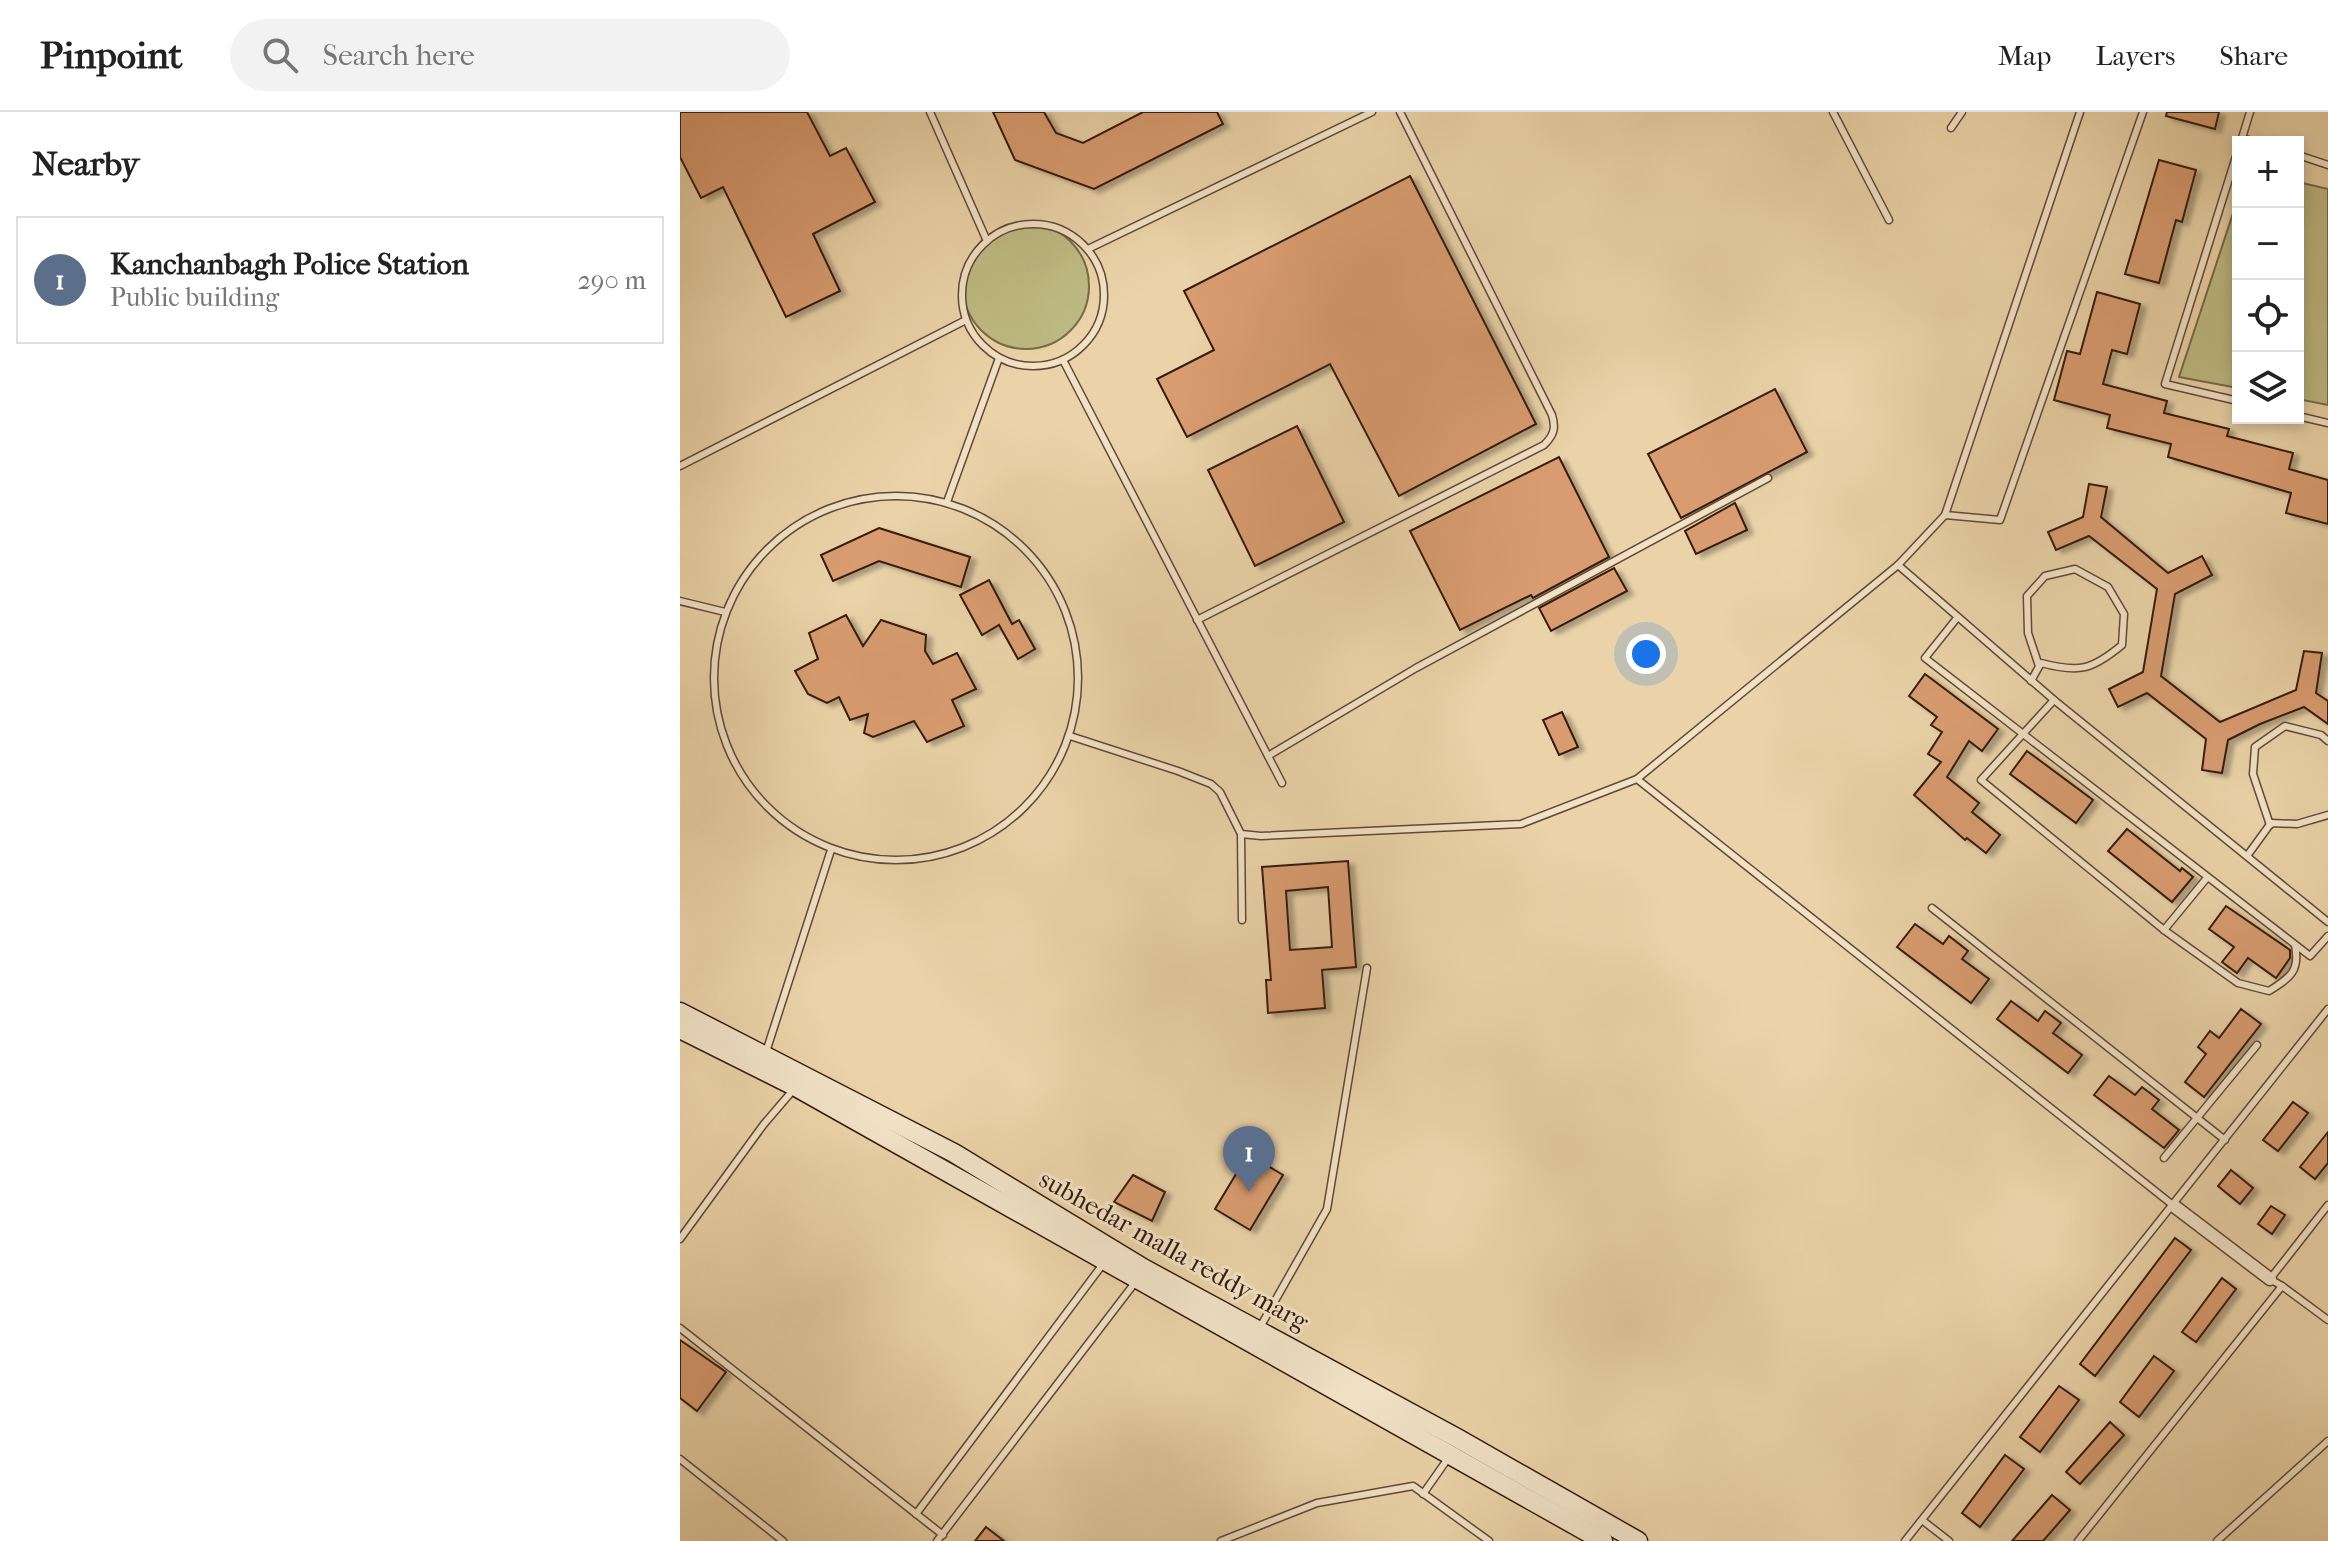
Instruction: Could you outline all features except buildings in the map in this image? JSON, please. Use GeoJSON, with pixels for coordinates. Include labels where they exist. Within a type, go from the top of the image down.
{"type":"FeatureCollection","features":[{"type":"Feature","properties":{"kind":"main road","name":"subhedar malla reddy marg"},"geometry":{"type":"LineString","coordinates":[[680,1012],[765,1055],[800,1082]]}},
{"type":"Feature","properties":{"kind":"main road","name":"subhedar malla reddy marg"},"geometry":{"type":"LineString","coordinates":[[680,1029],[800,1082],[1110,1255],[1603,1541]]}},
{"type":"Feature","properties":{"kind":"main road","name":"subhedar malla reddy marg"},"geometry":{"type":"LineString","coordinates":[[1140,1274],[1259,1329],[1638,1541]]}},
{"type":"Feature","properties":{"kind":"street"},"geometry":{"type":"LineString","coordinates":[[2174,1206],[2276,1283]]}},
{"type":"Feature","properties":{"kind":"lane"},"geometry":{"type":"LineString","coordinates":[[930,112],[987,241]]}},
{"type":"Feature","properties":{"kind":"lane"},"geometry":{"type":"LineString","coordinates":[[1088,249],[1372,112]]}},
{"type":"Feature","properties":{"kind":"lane"},"geometry":{"type":"LineString","coordinates":[[1197,620],[1544,445],[1552,437],[1555,426],[1552,415],[1400,112]]}},
{"type":"Feature","properties":{"kind":"lane"},"geometry":{"type":"LineString","coordinates":[[1833,112],[1889,220]]}},
{"type":"Feature","properties":{"kind":"lane"},"geometry":{"type":"LineString","coordinates":[[1951,128],[1962,112]]}},
{"type":"Feature","properties":{"kind":"lane"},"geometry":{"type":"LineString","coordinates":[[1241,834],[1261,836],[1521,824],[1637,779],[1898,565],[1945,515],[2080,112]]}},
{"type":"Feature","properties":{"kind":"lane"},"geometry":{"type":"LineString","coordinates":[[1945,515],[2000,520],[2143,112]]}},
{"type":"Feature","properties":{"kind":"lane"},"geometry":{"type":"LineString","coordinates":[[2242,136],[2250,112]]}},
{"type":"Feature","properties":{"kind":"lane"},"geometry":{"type":"LineString","coordinates":[[2304,157],[2328,165]]}},
{"type":"Feature","properties":{"kind":"lane"},"geometry":{"type":"LineString","coordinates":[[2232,169],[2165,384],[2232,400]]}},
{"type":"Feature","properties":{"kind":"lane"},"geometry":{"type":"LineString","coordinates":[[1039,224],[1066,232],[1088,249],[1101,272],[1105,298],[1099,323],[1084,345],[1063,360],[1031,367],[999,358],[979,343],[966,320],[961,292],[969,264],[987,241],[1012,227],[1039,224]]}},
{"type":"Feature","properties":{"kind":"lane"},"geometry":{"type":"LineString","coordinates":[[680,466],[966,320]]}},
{"type":"Feature","properties":{"kind":"lane"},"geometry":{"type":"LineString","coordinates":[[947,502],[999,358]]}},
{"type":"Feature","properties":{"kind":"lane"},"geometry":{"type":"LineString","coordinates":[[1063,360],[1282,783]]}},
{"type":"Feature","properties":{"kind":"lane"},"geometry":{"type":"LineString","coordinates":[[2304,417],[2328,423]]}},
{"type":"Feature","properties":{"kind":"lane"},"geometry":{"type":"LineString","coordinates":[[1268,756],[1416,668],[1768,478]]}},
{"type":"Feature","properties":{"kind":"lane"},"geometry":{"type":"LineString","coordinates":[[893,495],[947,502],[1000,527],[1043,568],[1070,620],[1080,678],[1070,736],[1052,774],[1026,807],[993,833],[955,851],[914,860],[872,860],[831,850],[780,821],[742,778],[718,726],[712,668],[725,612],[752,565],[791,528],[840,504],[893,495]]}},
{"type":"Feature","properties":{"kind":"lane"},"geometry":{"type":"LineString","coordinates":[[1898,565],[2031,681],[2328,922]]}},
{"type":"Feature","properties":{"kind":"lane"},"geometry":{"type":"LineString","coordinates":[[2031,681],[2039,666],[2028,633],[2027,596],[2045,576],[2075,569],[2108,587],[2124,614],[2122,645],[2097,665],[2068,670],[2039,666]]}},
{"type":"Feature","properties":{"kind":"lane"},"geometry":{"type":"LineString","coordinates":[[680,601],[725,612]]}},
{"type":"Feature","properties":{"kind":"lane"},"geometry":{"type":"LineString","coordinates":[[1957,618],[1925,658],[2206,879],[2310,956],[2328,936]]}},
{"type":"Feature","properties":{"kind":"lane"},"geometry":{"type":"LineString","coordinates":[[2054,700],[1981,780],[2164,930],[2238,983],[2269,991],[2292,977],[2298,963],[2295,945]]}},
{"type":"Feature","properties":{"kind":"lane"},"geometry":{"type":"LineString","coordinates":[[2270,825],[2253,774],[2255,747],[2285,726],[2321,735],[2328,741]]}},
{"type":"Feature","properties":{"kind":"lane"},"geometry":{"type":"LineString","coordinates":[[1070,736],[1211,784],[1228,803],[1241,834],[1242,920]]}},
{"type":"Feature","properties":{"kind":"lane"},"geometry":{"type":"LineString","coordinates":[[1637,779],[2174,1206]]}},
{"type":"Feature","properties":{"kind":"lane"},"geometry":{"type":"LineString","coordinates":[[2270,825],[2297,824],[2328,815]]}},
{"type":"Feature","properties":{"kind":"lane"},"geometry":{"type":"LineString","coordinates":[[2247,856],[2270,825]]}},
{"type":"Feature","properties":{"kind":"lane"},"geometry":{"type":"LineString","coordinates":[[765,1055],[831,850]]}},
{"type":"Feature","properties":{"kind":"lane"},"geometry":{"type":"LineString","coordinates":[[2164,930],[2206,879]]}},
{"type":"Feature","properties":{"kind":"lane"},"geometry":{"type":"LineString","coordinates":[[1932,908],[2225,1140]]}},
{"type":"Feature","properties":{"kind":"lane"},"geometry":{"type":"LineString","coordinates":[[1259,1329],[1327,1209],[1367,968]]}},
{"type":"Feature","properties":{"kind":"lane"},"geometry":{"type":"LineString","coordinates":[[1905,1541],[2328,1009]]}},
{"type":"Feature","properties":{"kind":"lane"},"geometry":{"type":"LineString","coordinates":[[2164,1158],[2257,1045]]}},
{"type":"Feature","properties":{"kind":"lane"},"geometry":{"type":"LineString","coordinates":[[680,1239],[764,1124],[800,1082]]}},
{"type":"Feature","properties":{"kind":"lane"},"geometry":{"type":"LineString","coordinates":[[2078,1541],[2276,1283],[2328,1205]]}},
{"type":"Feature","properties":{"kind":"lane"},"geometry":{"type":"LineString","coordinates":[[916,1514],[1110,1255]]}},
{"type":"Feature","properties":{"kind":"lane"},"geometry":{"type":"LineString","coordinates":[[680,1328],[916,1514],[940,1538],[1140,1274]]}},
{"type":"Feature","properties":{"kind":"lane"},"geometry":{"type":"LineString","coordinates":[[2276,1283],[2328,1320]]}},
{"type":"Feature","properties":{"kind":"lane"},"geometry":{"type":"LineString","coordinates":[[2217,1541],[2328,1441]]}},
{"type":"Feature","properties":{"kind":"lane"},"geometry":{"type":"LineString","coordinates":[[1423,1494],[1451,1454]]}},
{"type":"Feature","properties":{"kind":"lane"},"geometry":{"type":"LineString","coordinates":[[680,1459],[783,1541]]}},
{"type":"Feature","properties":{"kind":"lane"},"geometry":{"type":"LineString","coordinates":[[1221,1541],[1317,1503],[1413,1486],[1478,1538],[1489,1541]]}},
{"type":"Feature","properties":{"kind":"lane"},"geometry":{"type":"LineString","coordinates":[[1922,1520],[1949,1541]]}},
{"type":"Feature","properties":{"kind":"shaded area"},"geometry":{"type":"Polygon","coordinates":[[[2304,183],[2328,189],[2328,405],[2304,400],[2304,183]]]}},
{"type":"Feature","properties":{"kind":"shaded area"},"geometry":{"type":"Polygon","coordinates":[[[2232,216],[2232,387],[2179,377],[2232,216]]]}},
{"type":"Feature","properties":{"kind":"shaded area"},"geometry":{"type":"Polygon","coordinates":[[[1026,223],[1050,227],[1071,241],[1085,262],[1089,286],[1085,310],[1071,331],[1050,345],[1026,349],[1002,345],[981,331],[967,310],[963,286],[967,262],[981,241],[1002,227],[1026,223]]]}},
{"type":"Feature","properties":{"kind":"place","name":"Kanchanbagh Police Station"},"geometry":{"type":"Point","coordinates":[1249,1192]}}]}
